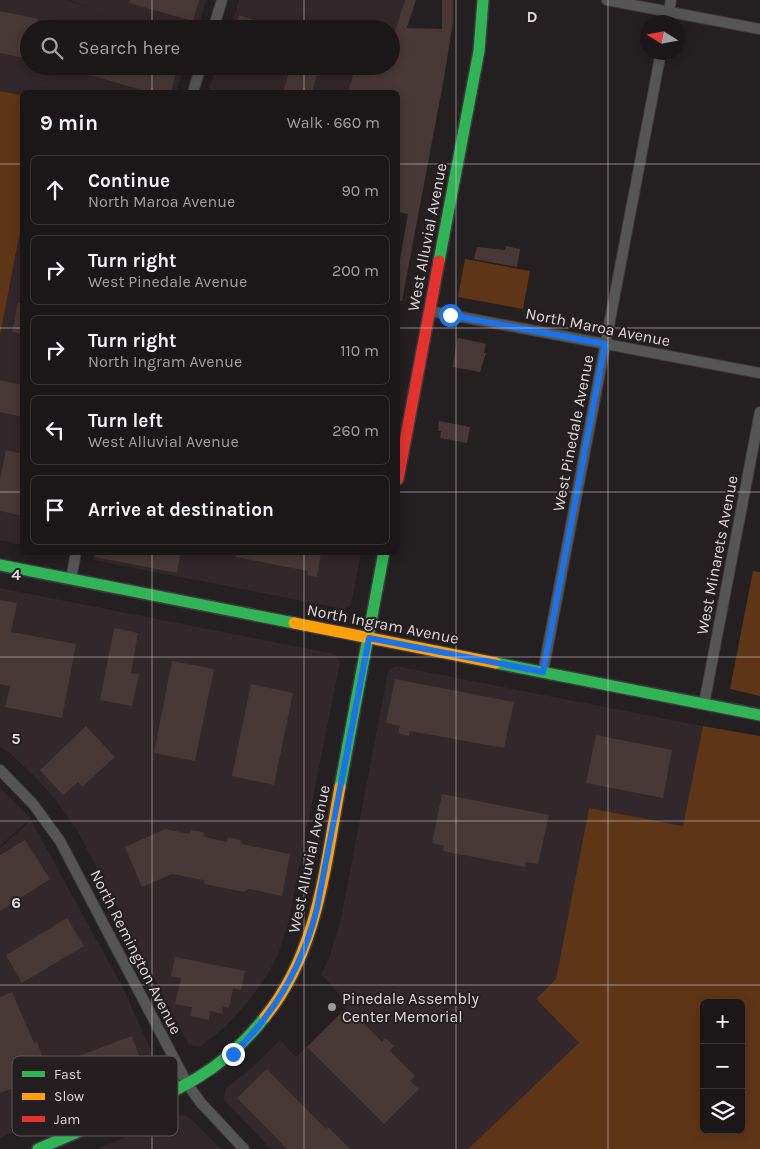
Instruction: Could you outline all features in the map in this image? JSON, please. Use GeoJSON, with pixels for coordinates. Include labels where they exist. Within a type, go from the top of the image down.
{"type":"FeatureCollection","features":[{"type":"Feature","properties":{"kind":"street"},"geometry":{"type":"LineString","coordinates":[[216,20],[222,0]]}},
{"type":"Feature","properties":{"kind":"street","name":"West Alluvial Avenue"},"geometry":{"type":"LineString","coordinates":[[400,468],[479,51],[483,0]]}},
{"type":"Feature","properties":{"kind":"street"},"geometry":{"type":"LineString","coordinates":[[607,0],[760,29]]}},
{"type":"Feature","properties":{"kind":"street"},"geometry":{"type":"LineString","coordinates":[[668,15],[671,0]]}},
{"type":"Feature","properties":{"kind":"street","name":"West Pinedale Avenue"},"geometry":{"type":"LineString","coordinates":[[543,672],[659,60]]}},
{"type":"Feature","properties":{"kind":"street"},"geometry":{"type":"LineString","coordinates":[[194,90],[198,75]]}},
{"type":"Feature","properties":{"kind":"street","name":"North Maroa Avenue"},"geometry":{"type":"LineString","coordinates":[[430,311],[760,373]]}},
{"type":"Feature","properties":{"kind":"street","name":"West Minarets Avenue"},"geometry":{"type":"LineString","coordinates":[[704,704],[760,412]]}},
{"type":"Feature","properties":{"kind":"street"},"geometry":{"type":"LineString","coordinates":[[71,579],[75,555]]}},
{"type":"Feature","properties":{"kind":"street","name":"West Alluvial Avenue"},"geometry":{"type":"LineString","coordinates":[[178,1089],[188,1085],[226,1059],[249,1038],[273,1009],[301,959],[317,908],[383,555]]}},
{"type":"Feature","properties":{"kind":"street","name":"North Ingram Avenue"},"geometry":{"type":"LineString","coordinates":[[0,565],[760,715]]}},
{"type":"Feature","properties":{"kind":"street","name":"North Remington Avenue"},"geometry":{"type":"LineString","coordinates":[[0,770],[20,788],[60,841],[173,1056]]}},
{"type":"Feature","properties":{"kind":"street","name":"North Remington Avenue"},"geometry":{"type":"LineString","coordinates":[[178,1066],[188,1085],[201,1103],[244,1149]]}},
{"type":"Feature","properties":{"kind":"street","name":"West Alluvial Avenue"},"geometry":{"type":"LineString","coordinates":[[38,1149],[68,1136]]}},
{"type":"Feature","properties":{"kind":"shaded area"},"geometry":{"type":"Polygon","coordinates":[[[0,0],[66,0],[108,14],[68,0],[206,0],[200,20],[20,20],[20,75],[182,75],[177,90],[20,90],[20,95],[0,91],[0,0]]]}},
{"type":"Feature","properties":{"kind":"shaded area"},"geometry":{"type":"Polygon","coordinates":[[[239,0],[406,0],[400,20],[233,20],[239,0]]]}},
{"type":"Feature","properties":{"kind":"shaded area"},"geometry":{"type":"Polygon","coordinates":[[[214,75],[383,75],[378,90],[209,90],[214,75]]]}},
{"type":"Feature","properties":{"kind":"shaded area"},"geometry":{"type":"Polygon","coordinates":[[[0,91],[20,95],[20,231],[0,336],[0,91]]]}},
{"type":"Feature","properties":{"kind":"shaded area"},"geometry":{"type":"Polygon","coordinates":[[[20,231],[20,545],[0,540],[0,336],[20,231]]]}},
{"type":"Feature","properties":{"kind":"shaded area"},"geometry":{"type":"Polygon","coordinates":[[[465,259],[530,271],[523,309],[458,297],[465,259]]]}},
{"type":"Feature","properties":{"kind":"shaded area"},"geometry":{"type":"Polygon","coordinates":[[[94,555],[361,555],[351,605],[344,609],[93,560],[94,555]]]}},
{"type":"Feature","properties":{"kind":"shaded area"},"geometry":{"type":"Polygon","coordinates":[[[753,571],[760,572],[760,696],[730,689],[753,571]]]}},
{"type":"Feature","properties":{"kind":"shaded area"},"geometry":{"type":"Polygon","coordinates":[[[0,588],[335,654],[340,662],[288,924],[278,954],[269,972],[248,1002],[225,1027],[200,1047],[189,1045],[77,830],[39,781],[10,753],[0,747],[0,588]]]}},
{"type":"Feature","properties":{"kind":"shaded area"},"geometry":{"type":"Polygon","coordinates":[[[396,666],[703,726],[683,826],[589,808],[556,979],[536,999],[579,1043],[468,1149],[271,1149],[224,1100],[225,1089],[253,1067],[280,1040],[296,1057],[349,1005],[321,974],[329,958],[341,919],[388,671],[396,666]]]}},
{"type":"Feature","properties":{"kind":"shaded area"},"geometry":{"type":"Polygon","coordinates":[[[703,726],[760,736],[760,1149],[468,1149],[579,1043],[536,999],[556,979],[589,808],[683,826],[703,726]]]}},
{"type":"Feature","properties":{"kind":"shaded area"},"geometry":{"type":"Polygon","coordinates":[[[0,788],[31,818],[0,846],[0,788]]]}},
{"type":"Feature","properties":{"kind":"shaded area"},"geometry":{"type":"Polygon","coordinates":[[[31,820],[124,990],[153,1056],[12,1056],[12,1133],[0,1138],[0,848],[31,820]]]}},
{"type":"Feature","properties":{"kind":"shaded area"},"geometry":{"type":"Polygon","coordinates":[[[185,1115],[191,1119],[221,1149],[97,1149],[128,1136],[178,1136],[178,1116],[185,1115]]]}},
{"type":"Feature","properties":{"kind":"building"},"geometry":{"type":"Polygon","coordinates":[[[130,0],[199,0],[193,20],[129,3],[130,0]]]}},
{"type":"Feature","properties":{"kind":"building"},"geometry":{"type":"Polygon","coordinates":[[[405,0],[416,0],[407,28],[442,29],[442,0],[453,0],[453,22],[444,78],[402,301],[400,301],[400,259],[408,214],[400,212],[400,90],[349,90],[353,75],[400,75],[399,20],[405,0]]]}},
{"type":"Feature","properties":{"kind":"building"},"geometry":{"type":"Polygon","coordinates":[[[0,11],[38,19],[20,20],[20,57],[0,53],[0,11]]]}},
{"type":"Feature","properties":{"kind":"building"},"geometry":{"type":"Polygon","coordinates":[[[239,15],[254,20],[237,20],[239,15]]]}},
{"type":"Feature","properties":{"kind":"building"},"geometry":{"type":"Polygon","coordinates":[[[90,75],[176,75],[172,90],[142,90],[90,75]]]}},
{"type":"Feature","properties":{"kind":"building"},"geometry":{"type":"Polygon","coordinates":[[[288,75],[317,75],[313,90],[284,90],[288,75]]]}},
{"type":"Feature","properties":{"kind":"building"},"geometry":{"type":"Polygon","coordinates":[[[506,246],[520,249],[517,267],[474,259],[477,247],[505,250],[506,246]]]}},
{"type":"Feature","properties":{"kind":"building"},"geometry":{"type":"Polygon","coordinates":[[[18,303],[20,303],[20,334],[12,332],[18,303]]]}},
{"type":"Feature","properties":{"kind":"building"},"geometry":{"type":"Polygon","coordinates":[[[457,339],[486,344],[484,353],[486,353],[480,372],[453,367],[457,339]]]}},
{"type":"Feature","properties":{"kind":"building"},"geometry":{"type":"Polygon","coordinates":[[[0,380],[20,385],[20,417],[0,412],[0,380]]]}},
{"type":"Feature","properties":{"kind":"building"},"geometry":{"type":"Polygon","coordinates":[[[439,421],[470,427],[467,443],[440,438],[441,431],[438,431],[439,421]]]}},
{"type":"Feature","properties":{"kind":"building"},"geometry":{"type":"Polygon","coordinates":[[[6,450],[20,454],[20,515],[0,511],[0,480],[6,450]]]}},
{"type":"Feature","properties":{"kind":"building"},"geometry":{"type":"Polygon","coordinates":[[[95,555],[180,555],[177,573],[95,557],[95,555]]]}},
{"type":"Feature","properties":{"kind":"building"},"geometry":{"type":"Polygon","coordinates":[[[236,555],[321,555],[317,577],[307,575],[308,571],[236,557],[236,555]]]}},
{"type":"Feature","properties":{"kind":"building"},"geometry":{"type":"Polygon","coordinates":[[[0,600],[17,603],[11,632],[76,644],[62,718],[5,707],[10,686],[0,684],[0,600]]]}},
{"type":"Feature","properties":{"kind":"building"},"geometry":{"type":"Polygon","coordinates":[[[114,628],[138,633],[131,673],[139,674],[132,706],[100,700],[114,628]]]}},
{"type":"Feature","properties":{"kind":"building"},"geometry":{"type":"Polygon","coordinates":[[[172,661],[214,669],[195,761],[154,753],[172,661]]]}},
{"type":"Feature","properties":{"kind":"building"},"geometry":{"type":"Polygon","coordinates":[[[395,679],[514,702],[504,748],[410,731],[409,736],[398,733],[400,726],[386,723],[395,679]]]}},
{"type":"Feature","properties":{"kind":"building"},"geometry":{"type":"Polygon","coordinates":[[[251,684],[293,693],[274,785],[232,776],[251,684]]]}},
{"type":"Feature","properties":{"kind":"building"},"geometry":{"type":"Polygon","coordinates":[[[86,726],[115,757],[82,787],[78,782],[63,795],[40,770],[86,726]]]}},
{"type":"Feature","properties":{"kind":"building"},"geometry":{"type":"Polygon","coordinates":[[[596,735],[672,750],[663,798],[586,783],[596,735]]]}},
{"type":"Feature","properties":{"kind":"building"},"geometry":{"type":"Polygon","coordinates":[[[442,794],[549,815],[538,864],[526,862],[525,867],[443,851],[444,846],[432,843],[442,794]]]}},
{"type":"Feature","properties":{"kind":"building"},"geometry":{"type":"Polygon","coordinates":[[[165,829],[190,834],[191,830],[203,832],[205,837],[227,842],[228,837],[240,840],[242,844],[290,854],[282,896],[249,889],[244,892],[205,884],[203,880],[172,874],[142,887],[125,847],[165,829]]]}},
{"type":"Feature","properties":{"kind":"building"},"geometry":{"type":"Polygon","coordinates":[[[25,840],[50,879],[0,911],[0,855],[25,840]]]}},
{"type":"Feature","properties":{"kind":"building"},"geometry":{"type":"Polygon","coordinates":[[[67,918],[84,946],[22,983],[6,955],[67,918]]]}},
{"type":"Feature","properties":{"kind":"building"},"geometry":{"type":"Polygon","coordinates":[[[175,957],[245,971],[241,990],[233,988],[229,1008],[223,1007],[222,1014],[210,1011],[209,1020],[190,1016],[192,1007],[175,1004],[181,978],[171,976],[175,957]]]}},
{"type":"Feature","properties":{"kind":"building"},"geometry":{"type":"Polygon","coordinates":[[[12,992],[34,1043],[37,1042],[42,1056],[12,1056],[12,1089],[0,1093],[0,997],[12,992]]]}},
{"type":"Feature","properties":{"kind":"building"},"geometry":{"type":"Polygon","coordinates":[[[344,1010],[353,1020],[357,1016],[382,1042],[385,1038],[394,1046],[390,1051],[415,1076],[410,1081],[419,1089],[384,1124],[307,1047],[344,1010]]]}},
{"type":"Feature","properties":{"kind":"building"},"geometry":{"type":"Polygon","coordinates":[[[132,1036],[139,1056],[79,1056],[132,1036]]]}},
{"type":"Feature","properties":{"kind":"building"},"geometry":{"type":"Polygon","coordinates":[[[267,1069],[326,1129],[328,1127],[350,1149],[287,1149],[237,1098],[267,1069]]]}},
{"type":"Feature","properties":{"kind":"traffic: fast"},"geometry":{"type":"LineString","coordinates":[[439,261],[479,51],[483,0]]}},
{"type":"Feature","properties":{"kind":"traffic: fast"},"geometry":{"type":"LineString","coordinates":[[340,787],[383,555]]}},
{"type":"Feature","properties":{"kind":"traffic: fast"},"geometry":{"type":"LineString","coordinates":[[0,565],[294,623]]}},
{"type":"Feature","properties":{"kind":"traffic: fast"},"geometry":{"type":"LineString","coordinates":[[496,663],[760,715]]}},
{"type":"Feature","properties":{"kind":"traffic: fast"},"geometry":{"type":"LineString","coordinates":[[178,1088],[215,1066],[249,1036],[265,1017]]}},
{"type":"Feature","properties":{"kind":"traffic: fast"},"geometry":{"type":"LineString","coordinates":[[38,1149],[69,1136]]}},
{"type":"Feature","properties":{"kind":"traffic: slow"},"geometry":{"type":"LineString","coordinates":[[294,623],[496,663]]}},
{"type":"Feature","properties":{"kind":"traffic: slow"},"geometry":{"type":"LineString","coordinates":[[265,1017],[283,992],[297,965],[308,936],[324,877],[340,787]]}},
{"type":"Feature","properties":{"kind":"traffic: jam"},"geometry":{"type":"LineString","coordinates":[[400,468],[439,261]]}},
{"type":"Feature","properties":{"kind":"place","name":"Pinedale Assembly Center Memorial"},"geometry":{"type":"Point","coordinates":[332,1007]}},
{"type":"Feature","properties":{"kind":"route"},"geometry":{"type":"LineString","coordinates":[[233,1054],[273,1009],[294,974],[306,946],[317,908],[369,638],[543,672],[605,344],[450,315]]}}]}
